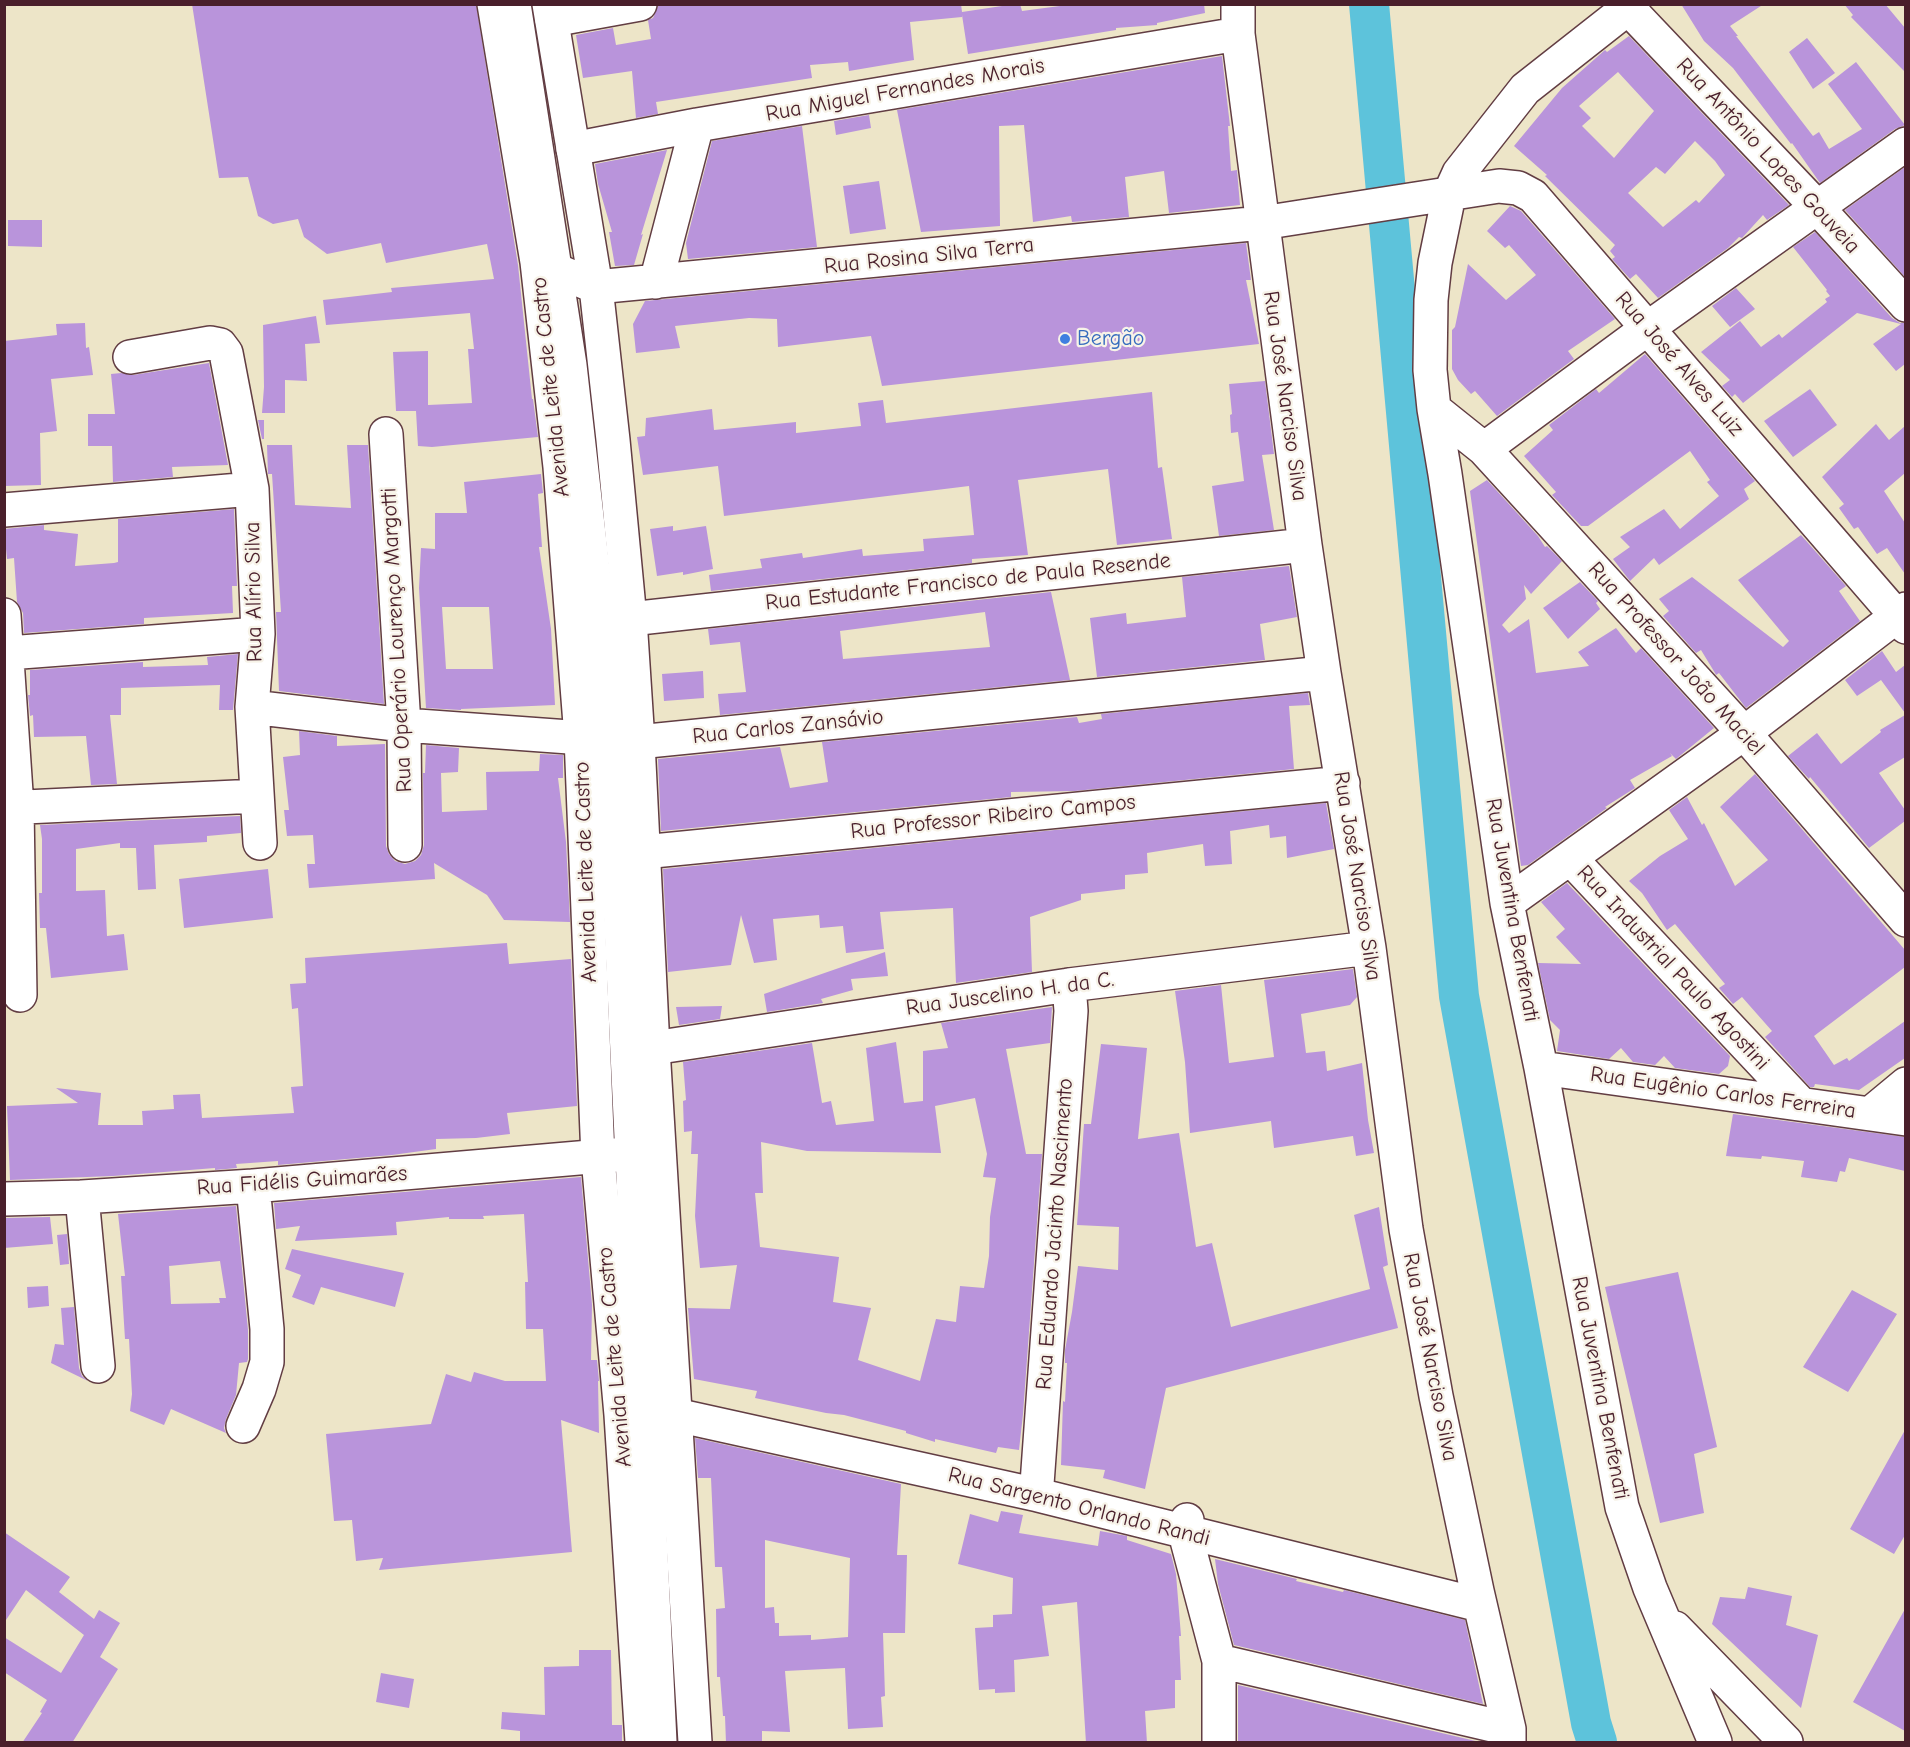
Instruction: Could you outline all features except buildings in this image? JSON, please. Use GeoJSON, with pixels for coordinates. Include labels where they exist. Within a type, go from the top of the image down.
{"type":"FeatureCollection","features":[{"type":"Feature","properties":{"kind":"main road","name":"Avenida Leite de Castro"},"geometry":{"type":"LineString","coordinates":[[494,4],[547,266],[560,467],[610,739],[643,852],[653,1048],[645,1153],[647,1408],[642,1743]]}},
{"type":"Feature","properties":{"kind":"main road"},"geometry":{"type":"LineString","coordinates":[[514,4],[547,266],[596,287]]}},
{"type":"Feature","properties":{"kind":"main road"},"geometry":{"type":"LineString","coordinates":[[550,12],[640,4]]}},
{"type":"Feature","properties":{"kind":"main road","name":"Rua Juventina Benfenati"},"geometry":{"type":"LineString","coordinates":[[1631,6],[1525,89],[1459,173],[1449,195],[1435,263],[1431,300],[1430,370],[1507,903],[1541,1068],[1622,1507],[1650,1588],[1715,1743]]}},
{"type":"Feature","properties":{"kind":"main road","name":"Rua Antônio Lopes Gouveia"},"geometry":{"type":"LineString","coordinates":[[1631,6],[1905,305]]}},
{"type":"Feature","properties":{"kind":"main road","name":"Avenida Leite de Castro"},"geometry":{"type":"LineString","coordinates":[[550,12],[596,287],[630,619],[610,739],[598,1158],[647,1408],[695,1743]]}},
{"type":"Feature","properties":{"kind":"main road","name":"Rua Miguel Fernandes Morais"},"geometry":{"type":"LineString","coordinates":[[573,149],[1238,19]]}},
{"type":"Feature","properties":{"kind":"main road","name":"Rua José Narciso Silva"},"geometry":{"type":"LineString","coordinates":[[1238,19],[1277,221],[1305,545],[1369,948],[1406,1229],[1439,1407],[1509,1736]]}},
{"type":"Feature","properties":{"kind":"main road"},"geometry":{"type":"LineString","coordinates":[[656,282],[697,125]]}},
{"type":"Feature","properties":{"kind":"main road"},"geometry":{"type":"LineString","coordinates":[[1484,449],[1816,206],[1905,144]]}},
{"type":"Feature","properties":{"kind":"main road","name":"Rua José Alves Luiz"},"geometry":{"type":"LineString","coordinates":[[1412,201],[1499,186],[1518,188],[1533,196],[1902,617]]}},
{"type":"Feature","properties":{"kind":"main road","name":"Rua Rosina Silva Terra"},"geometry":{"type":"LineString","coordinates":[[596,287],[1277,221],[1412,201]]}},
{"type":"Feature","properties":{"kind":"main road","name":"Rua Alírio Silva"},"geometry":{"type":"LineString","coordinates":[[130,357],[210,343],[220,345],[226,353],[252,489],[258,634],[252,707],[260,843]]}},
{"type":"Feature","properties":{"kind":"main road","name":"Rua Professor João Maciel"},"geometry":{"type":"LineString","coordinates":[[1434,409],[1484,449],[1744,733],[1905,920]]}},
{"type":"Feature","properties":{"kind":"main road","name":"Rua Operário Lourenço Margotti"},"geometry":{"type":"LineString","coordinates":[[386,435],[404,725],[405,845]]}},
{"type":"Feature","properties":{"kind":"main road"},"geometry":{"type":"LineString","coordinates":[[4,510],[252,489]]}},
{"type":"Feature","properties":{"kind":"main road","name":"Rua Estudante Francisco de Paula Resende"},"geometry":{"type":"LineString","coordinates":[[630,619],[1305,545]]}},
{"type":"Feature","properties":{"kind":"main road"},"geometry":{"type":"LineString","coordinates":[[4,615],[8,653],[9,801],[20,995]]}},
{"type":"Feature","properties":{"kind":"main road"},"geometry":{"type":"LineString","coordinates":[[1507,903],[1902,617]]}},
{"type":"Feature","properties":{"kind":"main road"},"geometry":{"type":"LineString","coordinates":[[8,653],[258,634]]}},
{"type":"Feature","properties":{"kind":"main road","name":"Rua Carlos Zansávio"},"geometry":{"type":"LineString","coordinates":[[252,707],[404,725],[610,739],[1324,673]]}},
{"type":"Feature","properties":{"kind":"main road"},"geometry":{"type":"LineString","coordinates":[[610,739],[645,1153]]}},
{"type":"Feature","properties":{"kind":"main road","name":"Rua Professor Ribeiro Campos"},"geometry":{"type":"LineString","coordinates":[[643,852],[1343,783]]}},
{"type":"Feature","properties":{"kind":"main road"},"geometry":{"type":"LineString","coordinates":[[9,801],[257,796]]}},
{"type":"Feature","properties":{"kind":"main road","name":"Rua Industrial Paulo Agostini"},"geometry":{"type":"LineString","coordinates":[[1570,858],[1801,1104]]}},
{"type":"Feature","properties":{"kind":"main road","name":"Rua Juscelino H. da C."},"geometry":{"type":"LineString","coordinates":[[653,1048],[1069,985],[1369,948]]}},
{"type":"Feature","properties":{"kind":"main road","name":"Rua Eduardo Jacinto Nascimento"},"geometry":{"type":"LineString","coordinates":[[1037,1490],[1071,1011],[1069,985]]}},
{"type":"Feature","properties":{"kind":"main road","name":"Rua Eugênio Carlos Ferreira"},"geometry":{"type":"LineString","coordinates":[[1541,1068],[1905,1119]]}},
{"type":"Feature","properties":{"kind":"main road"},"geometry":{"type":"LineString","coordinates":[[1871,1113],[1905,1084]]}},
{"type":"Feature","properties":{"kind":"main road","name":"Rua Fidélis Guimarães"},"geometry":{"type":"LineString","coordinates":[[4,1199],[82,1197],[253,1186],[645,1153]]}},
{"type":"Feature","properties":{"kind":"main road"},"geometry":{"type":"LineString","coordinates":[[243,1426],[259,1389],[267,1362],[267,1329],[253,1186]]}},
{"type":"Feature","properties":{"kind":"main road"},"geometry":{"type":"LineString","coordinates":[[82,1197],[98,1366]]}},
{"type":"Feature","properties":{"kind":"main road"},"geometry":{"type":"LineString","coordinates":[[647,1408],[660,1743]]}},
{"type":"Feature","properties":{"kind":"main road","name":"Rua Sargento Orlando Randi"},"geometry":{"type":"LineString","coordinates":[[647,1408],[1037,1490],[1478,1598]]}},
{"type":"Feature","properties":{"kind":"main road"},"geometry":{"type":"LineString","coordinates":[[1186,1526],[1219,1661],[1219,1743]]}},
{"type":"Feature","properties":{"kind":"main road"},"geometry":{"type":"LineString","coordinates":[[1663,1616],[1786,1743]]}},
{"type":"Feature","properties":{"kind":"main road"},"geometry":{"type":"LineString","coordinates":[[1219,1661],[1509,1736]]}},
{"type":"Feature","properties":{"kind":"waterway"},"geometry":{"type":"LineString","coordinates":[[1369,4],[1459,996],[1591,1723],[1597,1742]]}},
{"type":"Feature","properties":{"kind":"waterway"},"geometry":{"type":"LineString","coordinates":[[1591,1723],[1607,1742]]}},
{"type":"Feature","properties":{"kind":"place","name":"Bergão"},"geometry":{"type":"Point","coordinates":[1065,339]}}]}
